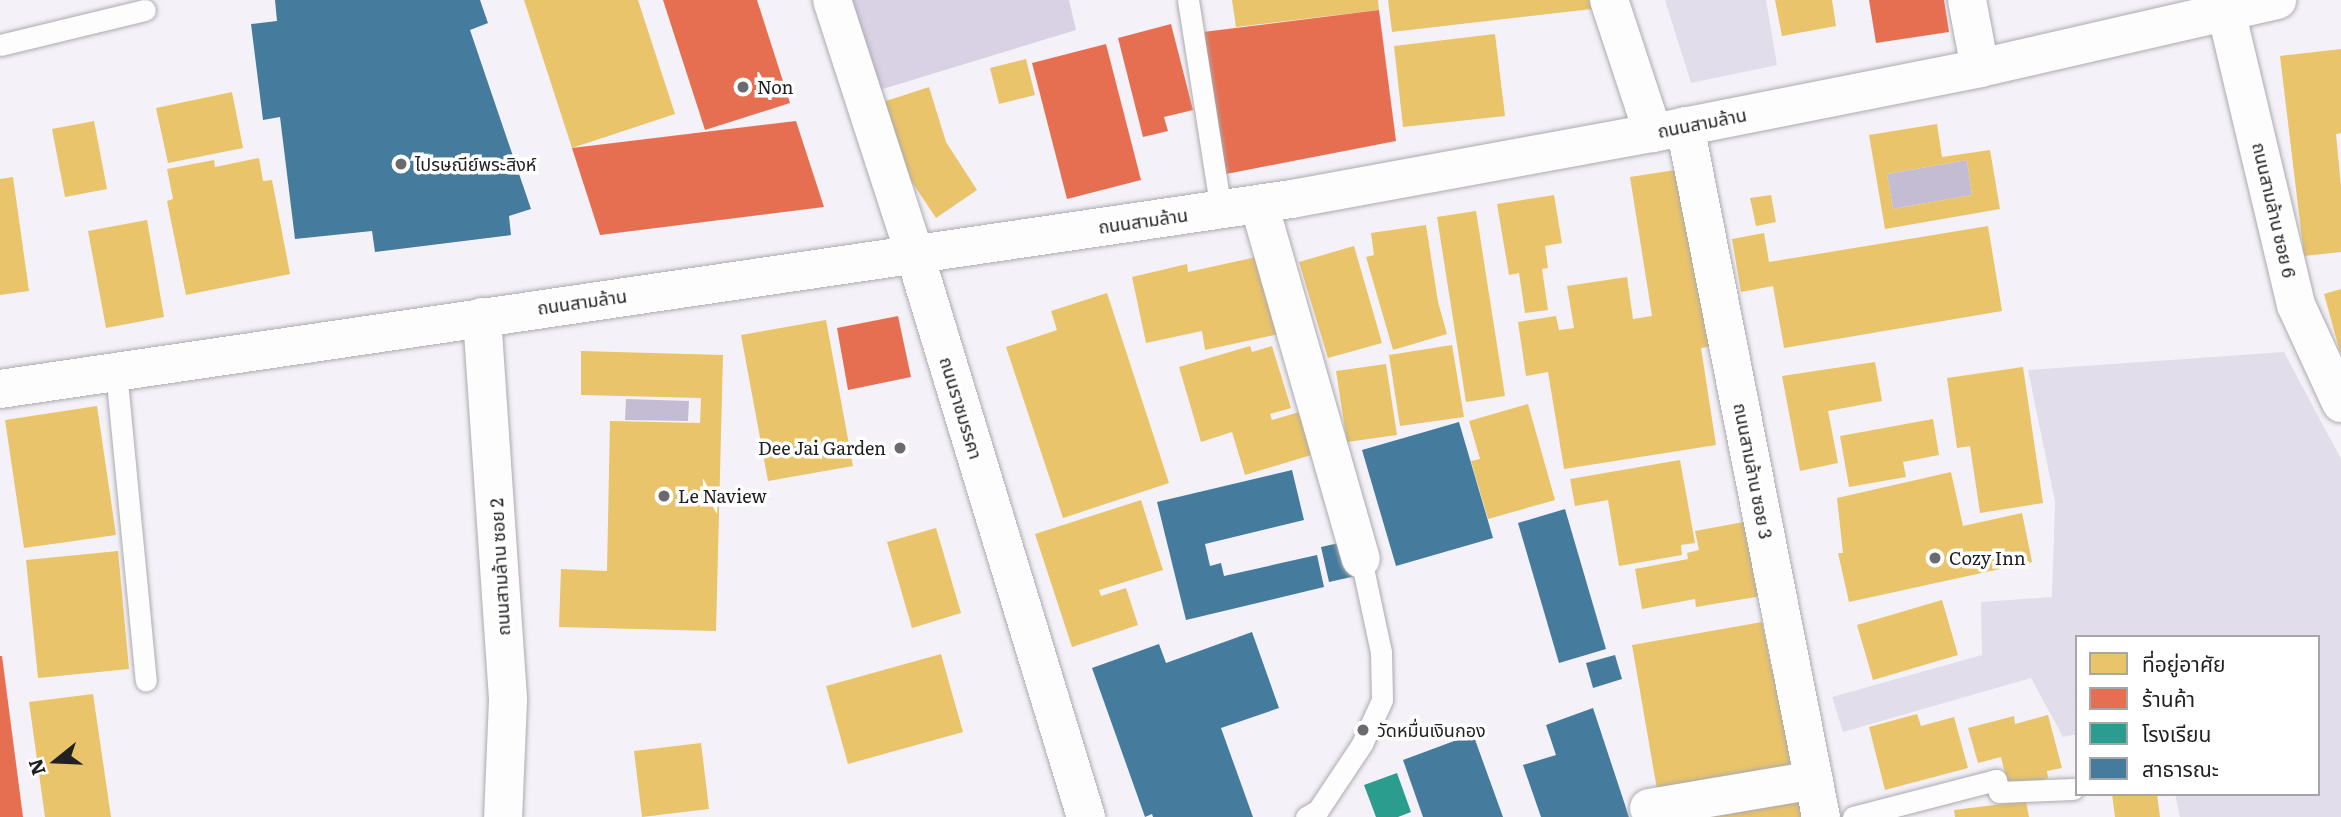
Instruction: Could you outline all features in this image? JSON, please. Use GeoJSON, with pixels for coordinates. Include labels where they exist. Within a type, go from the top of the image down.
{"type":"FeatureCollection","features":[{"type":"Feature","properties":{"kind":"street","name":"ถนนราชมรรคา"},"geometry":{"type":"LineString","coordinates":[[832,0],[914,252],[1086,817]]}},
{"type":"Feature","properties":{"kind":"street","name":"ถนนสามล้าน ซอย 3"},"geometry":{"type":"LineString","coordinates":[[1609,0],[1669,129],[1821,817]]}},
{"type":"Feature","properties":{"kind":"street"},"geometry":{"type":"LineString","coordinates":[[1967,0],[1980,68]]}},
{"type":"Feature","properties":{"kind":"street","name":"ถนนสามล้าน"},"geometry":{"type":"LineString","coordinates":[[0,389],[914,252],[1221,211],[1669,129],[1980,68],[2277,0]]}},
{"type":"Feature","properties":{"kind":"street","name":"ถนนสามล้าน ซอย 6"},"geometry":{"type":"LineString","coordinates":[[2226,11],[2296,305],[2341,403]]}},
{"type":"Feature","properties":{"kind":"street"},"geometry":{"type":"LineString","coordinates":[[1259,204],[1361,559]]}},
{"type":"Feature","properties":{"kind":"street","name":"ถนนสามล้าน ซอย 2"},"geometry":{"type":"LineString","coordinates":[[482,317],[508,699],[503,817]]}},
{"type":"Feature","properties":{"kind":"street"},"geometry":{"type":"LineString","coordinates":[[1649,808],[1814,780]]}},
{"type":"Feature","properties":{"kind":"lane"},"geometry":{"type":"LineString","coordinates":[[1188,0],[1221,211]]}},
{"type":"Feature","properties":{"kind":"lane"},"geometry":{"type":"LineString","coordinates":[[0,45],[145,10]]}},
{"type":"Feature","properties":{"kind":"lane"},"geometry":{"type":"LineString","coordinates":[[116,371],[146,681]]}},
{"type":"Feature","properties":{"kind":"lane"},"geometry":{"type":"LineString","coordinates":[[1306,817],[1318,810],[1362,744],[1382,700],[1381,652],[1361,559]]}},
{"type":"Feature","properties":{"kind":"lane"},"geometry":{"type":"LineString","coordinates":[[1853,817],[1996,780],[1999,792],[2073,789]]}},
{"type":"Feature","properties":{"kind":"shaded area"},"geometry":{"type":"Polygon","coordinates":[[[848,0],[1069,0],[1076,30],[873,92],[848,0]]]}},
{"type":"Feature","properties":{"kind":"shaded area"},"geometry":{"type":"Polygon","coordinates":[[[1665,0],[1766,0],[1777,65],[1691,83],[1665,0]]]}},
{"type":"Feature","properties":{"kind":"shaded area"},"geometry":{"type":"Polygon","coordinates":[[[1967,160],[1972,195],[1893,209],[1887,174],[1967,160]]]}},
{"type":"Feature","properties":{"kind":"shaded area"},"geometry":{"type":"Polygon","coordinates":[[[2284,352],[2341,459],[2341,817],[2180,817],[2175,796],[2320,796],[2320,635],[2075,635],[2075,734],[2063,737],[2031,678],[1843,732],[1832,697],[1982,655],[1981,602],[2052,597],[2055,502],[2028,370],[2284,352]]]}},
{"type":"Feature","properties":{"kind":"shaded area"},"geometry":{"type":"Polygon","coordinates":[[[626,399],[689,401],[688,421],[625,420],[626,399]]]}},
{"type":"Feature","properties":{"kind":"building: ที่อยู่อาศัย"},"geometry":{"type":"Polygon","coordinates":[[[524,0],[638,0],[675,114],[572,148],[524,0]]]}},
{"type":"Feature","properties":{"kind":"building: ที่อยู่อาศัย"},"geometry":{"type":"Polygon","coordinates":[[[1232,0],[1378,0],[1379,10],[1236,27],[1232,0]]]}},
{"type":"Feature","properties":{"kind":"building: ที่อยู่อาศัย"},"geometry":{"type":"Polygon","coordinates":[[[1388,0],[1589,0],[1592,9],[1392,32],[1388,0]]]}},
{"type":"Feature","properties":{"kind":"building: ที่อยู่อาศัย"},"geometry":{"type":"Polygon","coordinates":[[[1775,0],[1832,0],[1836,26],[1782,36],[1775,0]]]}},
{"type":"Feature","properties":{"kind":"building: ที่อยู่อาศัย"},"geometry":{"type":"Polygon","coordinates":[[[1495,34],[1505,116],[1403,127],[1394,46],[1495,34]]]}},
{"type":"Feature","properties":{"kind":"building: ที่อยู่อาศัย"},"geometry":{"type":"Polygon","coordinates":[[[2341,49],[2341,133],[2336,134],[2341,186],[2341,252],[2304,256],[2280,56],[2341,49]]]}},
{"type":"Feature","properties":{"kind":"building: ที่อยู่อาศัย"},"geometry":{"type":"Polygon","coordinates":[[[1026,59],[1035,95],[999,104],[990,68],[1026,59]]]}},
{"type":"Feature","properties":{"kind":"building: ที่อยู่อาศัย"},"geometry":{"type":"Polygon","coordinates":[[[929,87],[946,142],[977,190],[936,218],[904,170],[883,102],[929,87]]]}},
{"type":"Feature","properties":{"kind":"building: ที่อยู่อาศัย"},"geometry":{"type":"Polygon","coordinates":[[[232,92],[243,148],[168,163],[156,108],[232,92]]]}},
{"type":"Feature","properties":{"kind":"building: ที่อยู่อาศัย"},"geometry":{"type":"Polygon","coordinates":[[[94,121],[107,189],[65,197],[52,129],[94,121]]]}},
{"type":"Feature","properties":{"kind":"building: ที่อยู่อาศัย"},"geometry":{"type":"Polygon","coordinates":[[[1937,124],[1942,157],[1990,150],[2000,209],[1885,229],[1869,135],[1937,124]],[[1967,160],[1887,174],[1893,209],[1972,195],[1967,160]]]}},
{"type":"Feature","properties":{"kind":"building: ที่อยู่อาศัย"},"geometry":{"type":"Polygon","coordinates":[[[259,158],[263,181],[272,180],[290,274],[186,295],[167,201],[173,199],[167,169],[214,160],[215,167],[259,158]]]}},
{"type":"Feature","properties":{"kind":"building: ที่อยู่อาศัย"},"geometry":{"type":"Polygon","coordinates":[[[1688,168],[1719,345],[1701,348],[1716,445],[1564,469],[1548,372],[1526,376],[1518,322],[1556,316],[1559,330],[1574,328],[1567,286],[1627,277],[1633,319],[1652,316],[1630,177],[1688,168]]]}},
{"type":"Feature","properties":{"kind":"building: ที่อยู่อาศัย"},"geometry":{"type":"Polygon","coordinates":[[[13,177],[29,291],[0,295],[0,179],[13,177]]]}},
{"type":"Feature","properties":{"kind":"building: ที่อยู่อาศัย"},"geometry":{"type":"Polygon","coordinates":[[[1554,195],[1562,243],[1545,246],[1548,268],[1542,269],[1548,310],[1525,313],[1519,273],[1509,275],[1497,204],[1554,195]]]}},
{"type":"Feature","properties":{"kind":"building: ที่อยู่อาศัย"},"geometry":{"type":"Polygon","coordinates":[[[1771,195],[1776,222],[1756,226],[1750,198],[1771,195]]]}},
{"type":"Feature","properties":{"kind":"building: ที่อยู่อาศัย"},"geometry":{"type":"Polygon","coordinates":[[[1476,211],[1505,396],[1466,402],[1437,217],[1476,211]]]}},
{"type":"Feature","properties":{"kind":"building: ที่อยู่อาศัย"},"geometry":{"type":"Polygon","coordinates":[[[147,220],[164,317],[106,328],[88,231],[147,220]]]}},
{"type":"Feature","properties":{"kind":"building: ที่อยู่อาศัย"},"geometry":{"type":"Polygon","coordinates":[[[1426,225],[1438,302],[1447,334],[1393,350],[1366,257],[1374,255],[1371,233],[1426,225]]]}},
{"type":"Feature","properties":{"kind":"building: ที่อยู่อาศัย"},"geometry":{"type":"Polygon","coordinates":[[[1988,226],[2002,311],[1784,348],[1773,286],[1741,292],[1732,239],[1764,233],[1769,262],[1988,226]]]}},
{"type":"Feature","properties":{"kind":"building: ที่อยู่อาศัย"},"geometry":{"type":"Polygon","coordinates":[[[1354,246],[1382,343],[1328,358],[1299,262],[1354,246]]]}},
{"type":"Feature","properties":{"kind":"building: ที่อยู่อาศัย"},"geometry":{"type":"Polygon","coordinates":[[[1261,256],[1279,334],[1205,350],[1202,331],[1146,343],[1132,277],[1187,264],[1188,272],[1261,256]]]}},
{"type":"Feature","properties":{"kind":"building: ที่อยู่อาศัย"},"geometry":{"type":"Polygon","coordinates":[[[2341,289],[2341,352],[2340,352],[2324,294],[2341,289]]]}},
{"type":"Feature","properties":{"kind":"building: ที่อยู่อาศัย"},"geometry":{"type":"Polygon","coordinates":[[[1107,293],[1169,483],[1063,518],[1006,347],[1057,330],[1051,311],[1107,293]]]}},
{"type":"Feature","properties":{"kind":"building: ที่อยู่อาศัย"},"geometry":{"type":"Polygon","coordinates":[[[826,320],[853,466],[768,481],[741,335],[826,320]]]}},
{"type":"Feature","properties":{"kind":"building: ที่อยู่อาศัย"},"geometry":{"type":"Polygon","coordinates":[[[1452,345],[1464,417],[1400,426],[1389,355],[1452,345]]]}},
{"type":"Feature","properties":{"kind":"building: ที่อยู่อาศัย"},"geometry":{"type":"Polygon","coordinates":[[[1250,346],[1252,352],[1272,346],[1291,408],[1270,414],[1272,420],[1306,410],[1318,453],[1245,475],[1232,432],[1201,442],[1179,367],[1250,346]]]}},
{"type":"Feature","properties":{"kind":"building: ที่อยู่อาศัย","name":"Le Naview"},"geometry":{"type":"Polygon","coordinates":[[[581,351],[723,355],[716,631],[559,627],[561,569],[607,571],[610,421],[700,423],[701,398],[581,395],[581,351]]]}},
{"type":"Feature","properties":{"kind":"building: ที่อยู่อาศัย"},"geometry":{"type":"Polygon","coordinates":[[[1875,362],[1882,401],[1828,411],[1838,463],[1800,471],[1782,376],[1875,362]]]}},
{"type":"Feature","properties":{"kind":"building: ที่อยู่อาศัย"},"geometry":{"type":"Polygon","coordinates":[[[1386,364],[1397,435],[1347,442],[1336,371],[1386,364]]]}},
{"type":"Feature","properties":{"kind":"building: ที่อยู่อาศัย"},"geometry":{"type":"Polygon","coordinates":[[[2023,367],[2043,503],[1980,513],[1970,446],[1957,448],[1947,378],[2023,367]]]}},
{"type":"Feature","properties":{"kind":"building: ที่อยู่อาศัย"},"geometry":{"type":"Polygon","coordinates":[[[1528,404],[1555,500],[1488,519],[1471,461],[1480,459],[1469,421],[1528,404]]]}},
{"type":"Feature","properties":{"kind":"building: ที่อยู่อาศัย"},"geometry":{"type":"Polygon","coordinates":[[[97,406],[116,535],[24,548],[5,420],[97,406]]]}},
{"type":"Feature","properties":{"kind":"building: ที่อยู่อาศัย"},"geometry":{"type":"Polygon","coordinates":[[[1933,419],[1939,455],[1903,462],[1906,477],[1849,487],[1840,436],[1933,419]]]}},
{"type":"Feature","properties":{"kind":"building: ที่อยู่อาศัย"},"geometry":{"type":"Polygon","coordinates":[[[1680,460],[1695,543],[1681,545],[1682,555],[1619,566],[1608,500],[1575,506],[1570,479],[1680,460]]]}},
{"type":"Feature","properties":{"kind":"building: ที่อยู่อาศัย"},"geometry":{"type":"Polygon","coordinates":[[[1951,472],[1963,526],[2022,513],[2032,562],[1849,602],[1838,553],[1843,553],[1837,498],[1951,472]]]}},
{"type":"Feature","properties":{"kind":"building: ที่อยู่อาศัย"},"geometry":{"type":"Polygon","coordinates":[[[1141,500],[1163,570],[1099,590],[1101,596],[1126,588],[1138,625],[1072,647],[1035,534],[1141,500]]]}},
{"type":"Feature","properties":{"kind":"building: ที่อยู่อาศัย"},"geometry":{"type":"Polygon","coordinates":[[[1749,521],[1762,596],[1696,607],[1695,599],[1642,609],[1635,569],[1688,559],[1687,553],[1699,550],[1695,531],[1749,521]]]}},
{"type":"Feature","properties":{"kind":"building: ที่อยู่อาศัย"},"geometry":{"type":"Polygon","coordinates":[[[936,528],[961,613],[912,628],[887,542],[936,528]]]}},
{"type":"Feature","properties":{"kind":"building: ที่อยู่อาศัย"},"geometry":{"type":"Polygon","coordinates":[[[118,551],[129,669],[38,678],[26,560],[118,551]]]}},
{"type":"Feature","properties":{"kind":"building: ที่อยู่อาศัย"},"geometry":{"type":"Polygon","coordinates":[[[1942,600],[1958,655],[1873,680],[1857,625],[1942,600]]]}},
{"type":"Feature","properties":{"kind":"building: ที่อยู่อาศัย"},"geometry":{"type":"Polygon","coordinates":[[[1762,622],[1772,671],[1777,670],[1797,779],[1659,801],[1632,645],[1762,622]]]}},
{"type":"Feature","properties":{"kind":"building: ที่อยู่อาศัย"},"geometry":{"type":"Polygon","coordinates":[[[941,654],[963,732],[848,764],[826,686],[941,654]]]}},
{"type":"Feature","properties":{"kind":"building: ที่อยู่อาศัย"},"geometry":{"type":"Polygon","coordinates":[[[93,694],[111,817],[45,817],[29,702],[93,694]]]}},
{"type":"Feature","properties":{"kind":"building: ที่อยู่อาศัย"},"geometry":{"type":"Polygon","coordinates":[[[1917,714],[1921,726],[1954,717],[1968,768],[1885,790],[1869,727],[1917,714]]]}},
{"type":"Feature","properties":{"kind":"building: ที่อยู่อาศัย"},"geometry":{"type":"Polygon","coordinates":[[[2048,715],[2062,768],[2047,771],[2048,778],[2009,789],[2001,757],[1978,763],[1968,728],[2014,716],[2015,724],[2048,715]]]}},
{"type":"Feature","properties":{"kind":"building: ที่อยู่อาศัย"},"geometry":{"type":"Polygon","coordinates":[[[701,743],[709,809],[642,817],[634,751],[701,743]]]}},
{"type":"Feature","properties":{"kind":"building: ที่อยู่อาศัย"},"geometry":{"type":"Polygon","coordinates":[[[1806,796],[1810,817],[1655,817],[1806,796]]]}},
{"type":"Feature","properties":{"kind":"building: ที่อยู่อาศัย"},"geometry":{"type":"Polygon","coordinates":[[[2112,796],[2157,796],[2160,817],[2115,817],[2112,796]]]}},
{"type":"Feature","properties":{"kind":"building: ที่อยู่อาศัย"},"geometry":{"type":"Polygon","coordinates":[[[2026,801],[2029,817],[1955,817],[1954,810],[2026,801]]]}},
{"type":"Feature","properties":{"kind":"building: ร้านค้า"},"geometry":{"type":"Polygon","coordinates":[[[663,0],[757,0],[790,103],[705,130],[663,0]]]}},
{"type":"Feature","properties":{"kind":"building: ร้านค้า"},"geometry":{"type":"Polygon","coordinates":[[[1869,0],[1944,0],[1949,32],[1876,43],[1869,0]]]}},
{"type":"Feature","properties":{"kind":"building: ร้านค้า"},"geometry":{"type":"Polygon","coordinates":[[[1379,10],[1396,141],[1221,175],[1203,32],[1379,10]]]}},
{"type":"Feature","properties":{"kind":"building: ร้านค้า"},"geometry":{"type":"Polygon","coordinates":[[[1171,24],[1193,110],[1164,117],[1168,131],[1143,137],[1118,38],[1171,24]]]}},
{"type":"Feature","properties":{"kind":"building: ร้านค้า"},"geometry":{"type":"Polygon","coordinates":[[[1106,44],[1141,180],[1067,199],[1032,63],[1106,44]]]}},
{"type":"Feature","properties":{"kind":"building: ร้านค้า"},"geometry":{"type":"Polygon","coordinates":[[[796,121],[824,207],[600,235],[572,148],[796,121]]]}},
{"type":"Feature","properties":{"kind":"building: ร้านค้า"},"geometry":{"type":"Polygon","coordinates":[[[898,316],[911,377],[848,390],[837,328],[898,316]]]}},
{"type":"Feature","properties":{"kind":"building: ร้านค้า"},"geometry":{"type":"Polygon","coordinates":[[[2,656],[23,817],[0,817],[2,656]]]}},
{"type":"Feature","properties":{"kind":"building: โรงเรียน"},"geometry":{"type":"Polygon","coordinates":[[[1397,773],[1411,812],[1398,817],[1376,817],[1364,785],[1397,773]]]}},
{"type":"Feature","properties":{"kind":"building: สาธารณะ","name":"ไปรษณีย์พระสิงห์"},"geometry":{"type":"Polygon","coordinates":[[[275,0],[480,0],[488,23],[470,30],[531,209],[509,216],[511,235],[375,252],[372,231],[295,239],[280,117],[263,120],[251,24],[277,21],[275,0]]]}},
{"type":"Feature","properties":{"kind":"building: สาธารณะ"},"geometry":{"type":"Polygon","coordinates":[[[1459,422],[1493,538],[1396,566],[1362,450],[1459,422]]]}},
{"type":"Feature","properties":{"kind":"building: สาธารณะ"},"geometry":{"type":"Polygon","coordinates":[[[1292,470],[1304,520],[1205,544],[1210,566],[1221,563],[1224,576],[1317,555],[1324,587],[1186,620],[1157,502],[1292,470]]]}},
{"type":"Feature","properties":{"kind":"building: สาธารณะ"},"geometry":{"type":"Polygon","coordinates":[[[1565,509],[1606,649],[1559,663],[1518,523],[1565,509]]]}},
{"type":"Feature","properties":{"kind":"building: สาธารณะ"},"geometry":{"type":"Polygon","coordinates":[[[1348,541],[1356,576],[1329,582],[1321,547],[1348,541]]]}},
{"type":"Feature","properties":{"kind":"building: สาธารณะ"},"geometry":{"type":"Polygon","coordinates":[[[1252,632],[1279,708],[1221,728],[1253,817],[1153,817],[1152,814],[1145,817],[1092,668],[1159,644],[1166,663],[1252,632]]]}},
{"type":"Feature","properties":{"kind":"building: สาธารณะ"},"geometry":{"type":"Polygon","coordinates":[[[1615,655],[1622,679],[1593,688],[1586,663],[1615,655]]]}},
{"type":"Feature","properties":{"kind":"building: สาธารณะ"},"geometry":{"type":"Polygon","coordinates":[[[1593,708],[1629,817],[1541,817],[1523,765],[1556,755],[1546,725],[1593,708]]]}},
{"type":"Feature","properties":{"kind":"building: สาธารณะ"},"geometry":{"type":"Polygon","coordinates":[[[1473,734],[1503,817],[1423,817],[1403,760],[1473,734]]]}},
{"type":"Feature","properties":{"kind":"place","name":"Non"},"geometry":{"type":"Point","coordinates":[743,87]}},
{"type":"Feature","properties":{"kind":"place","name":"ไปรษณีย์พระสิงห์"},"geometry":{"type":"Point","coordinates":[401,164]}},
{"type":"Feature","properties":{"kind":"place","name":"Dee Jai Garden"},"geometry":{"type":"Point","coordinates":[900,448]}},
{"type":"Feature","properties":{"kind":"place","name":"Le Naview"},"geometry":{"type":"Point","coordinates":[664,496]}},
{"type":"Feature","properties":{"kind":"place","name":"Cozy Inn"},"geometry":{"type":"Point","coordinates":[1935,558]}},
{"type":"Feature","properties":{"kind":"place","name":"วัดหมื่นเงินกอง"},"geometry":{"type":"Point","coordinates":[1363,730]}}]}
